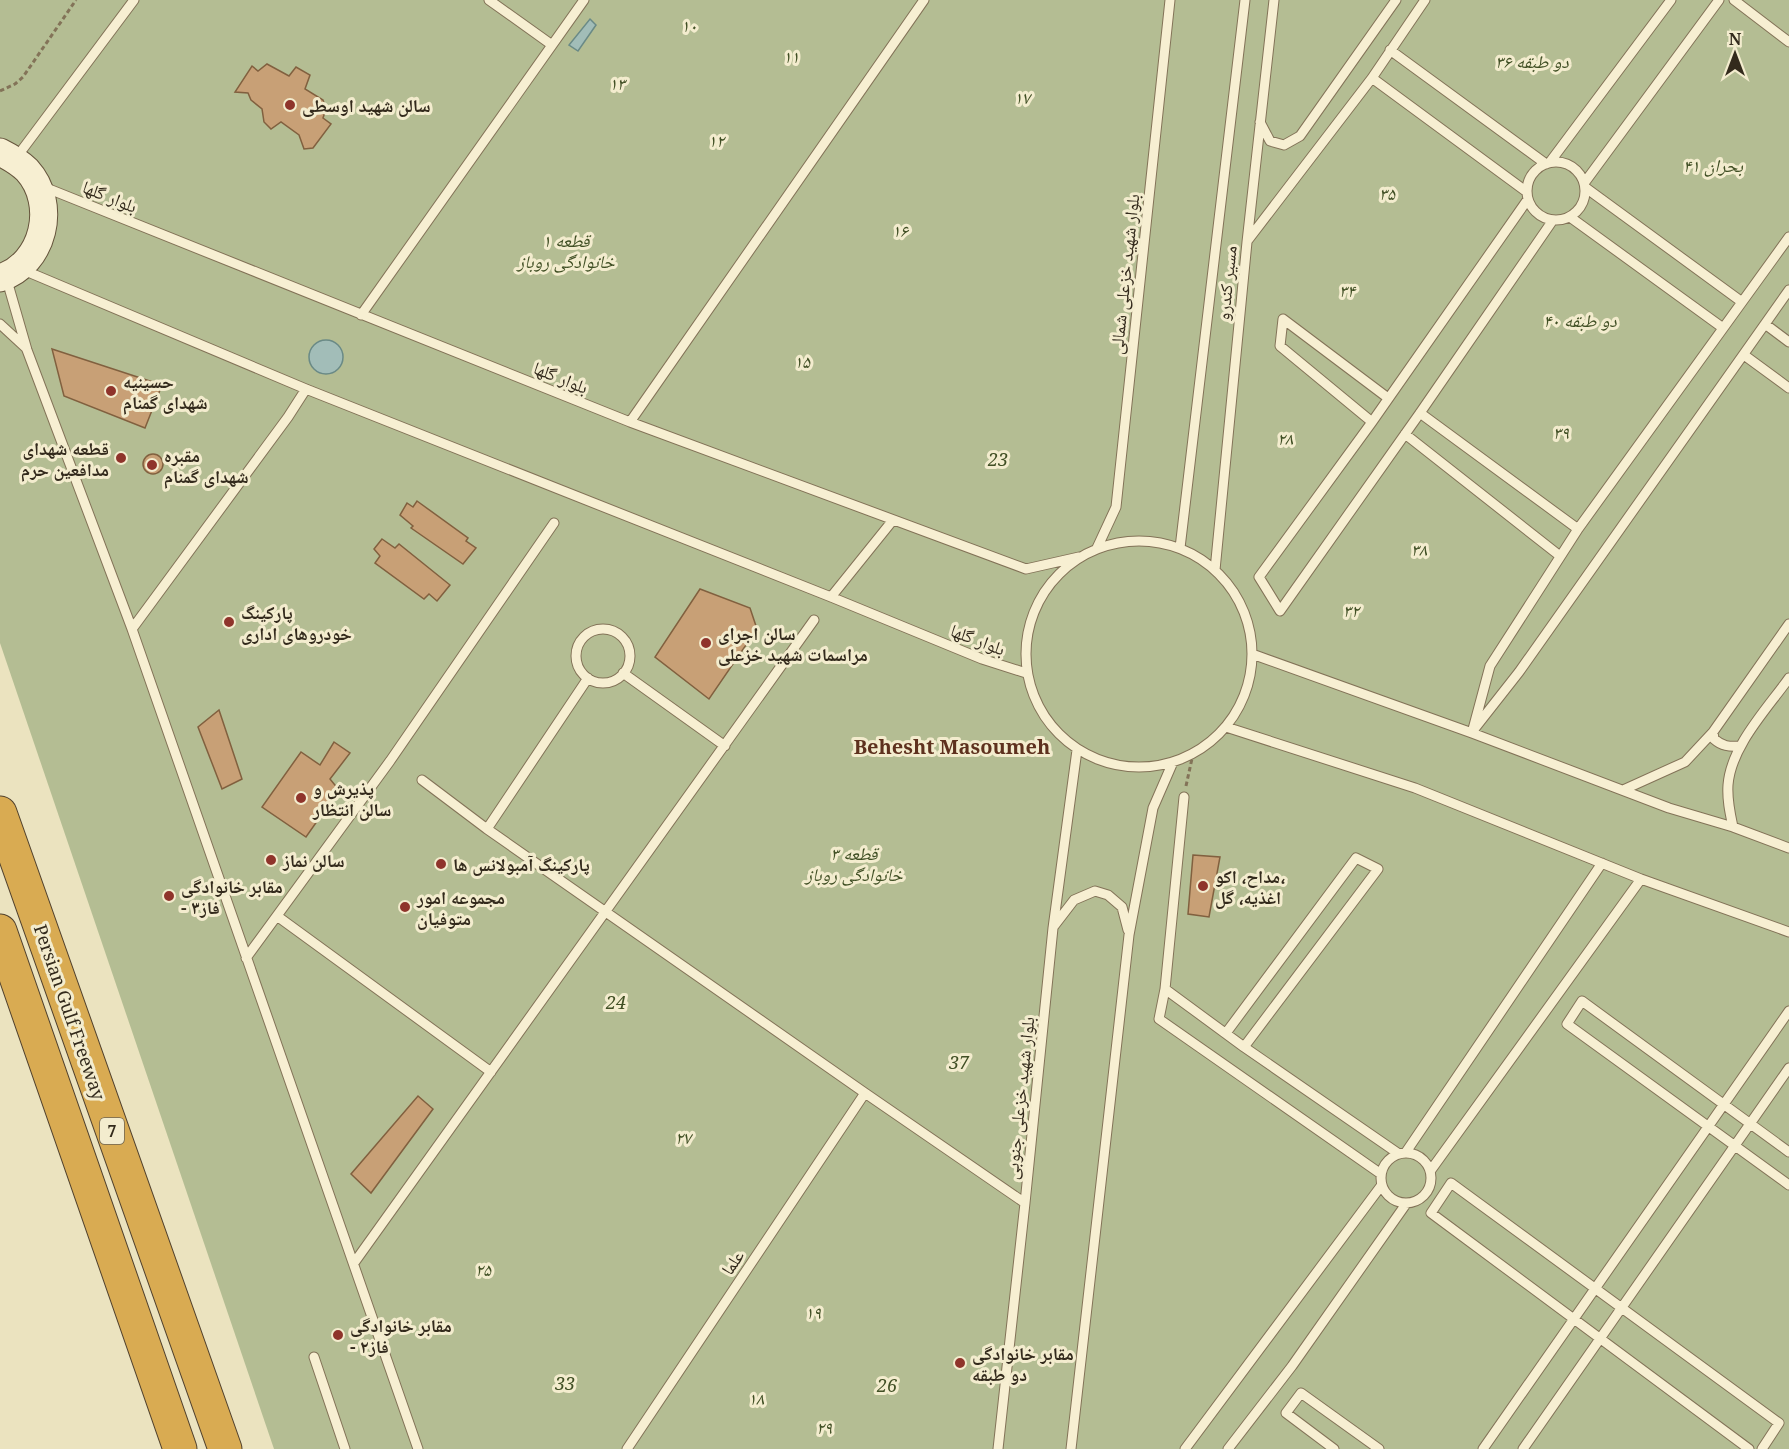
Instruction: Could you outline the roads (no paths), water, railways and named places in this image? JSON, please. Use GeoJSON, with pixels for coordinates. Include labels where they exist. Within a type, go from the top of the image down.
{"type":"FeatureCollection","features":[{"type":"Feature","properties":{"kind":"highway","name":"Persian Gulf Freeway"},"geometry":{"type":"LineString","coordinates":[[0,813],[225,1449]]}},
{"type":"Feature","properties":{"kind":"highway","name":"7"},"geometry":{"type":"LineString","coordinates":[[0,931],[180,1449]]}},
{"type":"Feature","properties":{"kind":"main road"},"geometry":{"type":"LineString","coordinates":[[7,156],[27,171],[37,184],[45,214],[43,230],[30,257],[8,274]]}},
{"type":"Feature","properties":{"kind":"lane"},"geometry":{"type":"LineString","coordinates":[[7,156],[134,0]]}},
{"type":"Feature","properties":{"kind":"lane"},"geometry":{"type":"LineString","coordinates":[[489,0],[552,45]]}},
{"type":"Feature","properties":{"kind":"lane"},"geometry":{"type":"LineString","coordinates":[[361,315],[584,0]]}},
{"type":"Feature","properties":{"kind":"lane"},"geometry":{"type":"LineString","coordinates":[[630,422],[924,0]]}},
{"type":"Feature","properties":{"kind":"lane","name":"بلوار شهید خزعلی شمالی"},"geometry":{"type":"LineString","coordinates":[[1097,548],[1116,507],[1170,0]]}},
{"type":"Feature","properties":{"kind":"lane"},"geometry":{"type":"LineString","coordinates":[[1180,548],[1245,0]]}},
{"type":"Feature","properties":{"kind":"lane","name":"مسیر کندرو"},"geometry":{"type":"LineString","coordinates":[[1215,570],[1247,242],[1274,0]]}},
{"type":"Feature","properties":{"kind":"lane"},"geometry":{"type":"LineString","coordinates":[[1260,122],[1270,141],[1284,145],[1300,136],[1396,0]]}},
{"type":"Feature","properties":{"kind":"lane"},"geometry":{"type":"LineString","coordinates":[[1247,242],[1372,78],[1425,0]]}},
{"type":"Feature","properties":{"kind":"lane"},"geometry":{"type":"LineString","coordinates":[[1553,220],[1280,611],[1259,578],[1372,422],[1527,195],[1529,180],[1536,170],[1548,163],[1671,0]]}},
{"type":"Feature","properties":{"kind":"lane"},"geometry":{"type":"LineString","coordinates":[[1372,78],[1527,195],[1533,209],[1542,217],[1553,220],[1570,217],[1582,205],[1585,185],[1719,0]]}},
{"type":"Feature","properties":{"kind":"lane"},"geometry":{"type":"LineString","coordinates":[[1734,0],[1789,42]]}},
{"type":"Feature","properties":{"kind":"lane"},"geometry":{"type":"LineString","coordinates":[[1390,50],[1548,163],[1565,162],[1577,170],[1585,185],[1742,302]]}},
{"type":"Feature","properties":{"kind":"lane","name":"بلوار گلها"},"geometry":{"type":"LineString","coordinates":[[37,184],[630,422],[1026,568],[1079,557]]}},
{"type":"Feature","properties":{"kind":"lane"},"geometry":{"type":"LineString","coordinates":[[1570,217],[1723,328]]}},
{"type":"Feature","properties":{"kind":"lane"},"geometry":{"type":"LineString","coordinates":[[1472,733],[1490,666],[1560,556],[1789,237]]}},
{"type":"Feature","properties":{"kind":"lane"},"geometry":{"type":"LineString","coordinates":[[8,274],[27,350],[132,629],[418,1449]]}},
{"type":"Feature","properties":{"kind":"lane","name":"بلوار گلها"},"geometry":{"type":"LineString","coordinates":[[8,274],[306,389],[982,659],[1026,673]]}},
{"type":"Feature","properties":{"kind":"lane"},"geometry":{"type":"LineString","coordinates":[[1472,733],[1526,663],[1789,290]]}},
{"type":"Feature","properties":{"kind":"lane"},"geometry":{"type":"LineString","coordinates":[[1372,422],[1280,346],[1283,319],[1388,398]]}},
{"type":"Feature","properties":{"kind":"lane"},"geometry":{"type":"LineString","coordinates":[[0,324],[27,350]]}},
{"type":"Feature","properties":{"kind":"lane"},"geometry":{"type":"LineString","coordinates":[[1765,324],[1789,342]]}},
{"type":"Feature","properties":{"kind":"lane"},"geometry":{"type":"LineString","coordinates":[[1744,354],[1789,388]]}},
{"type":"Feature","properties":{"kind":"lane"},"geometry":{"type":"LineString","coordinates":[[132,629],[288,417],[306,389]]}},
{"type":"Feature","properties":{"kind":"lane"},"geometry":{"type":"LineString","coordinates":[[1420,413],[1578,529]]}},
{"type":"Feature","properties":{"kind":"lane"},"geometry":{"type":"LineString","coordinates":[[1405,434],[1560,556]]}},
{"type":"Feature","properties":{"kind":"lane"},"geometry":{"type":"LineString","coordinates":[[831,597],[893,520]]}},
{"type":"Feature","properties":{"kind":"lane"},"geometry":{"type":"LineString","coordinates":[[246,958],[390,761],[554,523]]}},
{"type":"Feature","properties":{"kind":"lane"},"geometry":{"type":"LineString","coordinates":[[1125,541],[1153,542],[1180,548],[1215,570],[1228,584],[1246,617],[1251,635],[1252,654],[1249,680],[1244,696],[1226,727],[1211,742],[1193,754],[1173,762],[1140,768],[1107,764],[1077,750],[1053,729],[1035,703],[1026,673],[1027,628],[1046,588],[1079,557],[1097,548],[1125,541]]}},
{"type":"Feature","properties":{"kind":"lane"},"geometry":{"type":"LineString","coordinates":[[354,1263],[814,620]]}},
{"type":"Feature","properties":{"kind":"lane"},"geometry":{"type":"LineString","coordinates":[[1623,790],[1685,762],[1713,732],[1789,624]]}},
{"type":"Feature","properties":{"kind":"lane"},"geometry":{"type":"LineString","coordinates":[[605,629],[621,635],[630,651],[630,660],[623,673],[614,680],[605,682],[588,678],[582,672],[576,656],[582,639],[588,633],[605,629]]}},
{"type":"Feature","properties":{"kind":"lane"},"geometry":{"type":"LineString","coordinates":[[1252,654],[1472,733],[1669,808],[1732,827],[1789,848]]}},
{"type":"Feature","properties":{"kind":"lane"},"geometry":{"type":"LineString","coordinates":[[623,673],[724,746]]}},
{"type":"Feature","properties":{"kind":"lane"},"geometry":{"type":"LineString","coordinates":[[487,829],[588,678]]}},
{"type":"Feature","properties":{"kind":"lane"},"geometry":{"type":"LineString","coordinates":[[1732,827],[1728,784],[1732,765],[1740,746],[1789,678]]}},
{"type":"Feature","properties":{"kind":"lane"},"geometry":{"type":"LineString","coordinates":[[1226,727],[1415,788],[1641,879],[1789,932]]}},
{"type":"Feature","properties":{"kind":"lane"},"geometry":{"type":"LineString","coordinates":[[1713,732],[1714,739],[1721,744],[1731,747],[1740,746]]}},
{"type":"Feature","properties":{"kind":"lane","name":"بلوار شهید خزعلی جنوبی"},"geometry":{"type":"LineString","coordinates":[[998,1449],[1053,928],[1077,750]]}},
{"type":"Feature","properties":{"kind":"lane"},"geometry":{"type":"LineString","coordinates":[[1071,1449],[1129,935],[1153,807],[1173,762]]}},
{"type":"Feature","properties":{"kind":"lane"},"geometry":{"type":"LineString","coordinates":[[422,780],[487,829],[1025,1203]]}},
{"type":"Feature","properties":{"kind":"lane"},"geometry":{"type":"LineString","coordinates":[[1184,797],[1165,989],[1159,1019],[1381,1174]]}},
{"type":"Feature","properties":{"kind":"lane"},"geometry":{"type":"LineString","coordinates":[[1226,1033],[1356,858],[1378,869],[1244,1047]]}},
{"type":"Feature","properties":{"kind":"lane"},"geometry":{"type":"LineString","coordinates":[[1185,1449],[1381,1186],[1381,1174],[1390,1157],[1402,1153],[1602,863]]}},
{"type":"Feature","properties":{"kind":"lane"},"geometry":{"type":"LineString","coordinates":[[1431,1170],[1641,879]]}},
{"type":"Feature","properties":{"kind":"lane"},"geometry":{"type":"LineString","coordinates":[[1053,928],[1074,900],[1095,891],[1108,895],[1122,907],[1129,935]]}},
{"type":"Feature","properties":{"kind":"lane"},"geometry":{"type":"LineString","coordinates":[[277,916],[491,1072]]}},
{"type":"Feature","properties":{"kind":"lane"},"geometry":{"type":"LineString","coordinates":[[1165,989],[1244,1047],[1402,1153],[1422,1157],[1431,1170],[1431,1186],[1422,1199],[1406,1204],[1391,1199],[1381,1186]]}},
{"type":"Feature","properties":{"kind":"lane"},"geometry":{"type":"LineString","coordinates":[[1789,1152],[1582,1001],[1567,1024],[1789,1185]]}},
{"type":"Feature","properties":{"kind":"lane"},"geometry":{"type":"LineString","coordinates":[[1483,1449],[1789,1011]]}},
{"type":"Feature","properties":{"kind":"lane"},"geometry":{"type":"LineString","coordinates":[[1523,1449],[1789,1068]]}},
{"type":"Feature","properties":{"kind":"lane","name":"علما"},"geometry":{"type":"LineString","coordinates":[[627,1449],[865,1093]]}},
{"type":"Feature","properties":{"kind":"lane"},"geometry":{"type":"LineString","coordinates":[[1749,1449],[1431,1213],[1451,1183],[1779,1423],[1762,1449]]}},
{"type":"Feature","properties":{"kind":"lane"},"geometry":{"type":"LineString","coordinates":[[1228,1449],[1292,1366],[1406,1204]]}},
{"type":"Feature","properties":{"kind":"lane"},"geometry":{"type":"LineString","coordinates":[[314,1357],[345,1449]]}},
{"type":"Feature","properties":{"kind":"lane"},"geometry":{"type":"LineString","coordinates":[[1334,1449],[1286,1413],[1301,1393],[1379,1449]]}},
{"type":"Feature","properties":{"kind":"water"},"geometry":{"type":"Polygon","coordinates":[[[590,19],[596,25],[578,51],[569,45],[590,19]]]}},
{"type":"Feature","properties":{"kind":"water"},"geometry":{"type":"Polygon","coordinates":[[[326,340],[338,345],[343,357],[338,369],[326,374],[314,369],[309,357],[314,345],[326,340]]]}},
{"type":"Feature","properties":{"kind":"place","name":"سالن شهید اوسطی"},"geometry":{"type":"Point","coordinates":[290,105]}},
{"type":"Feature","properties":{"kind":"place","name":"حسینیه شهدای گمنام"},"geometry":{"type":"Point","coordinates":[111,391]}},
{"type":"Feature","properties":{"kind":"place","name":"قطعه شهدای مدافعین حرم"},"geometry":{"type":"Point","coordinates":[121,458]}},
{"type":"Feature","properties":{"kind":"place","name":"مقبره شهدای گمنام"},"geometry":{"type":"Point","coordinates":[152,465]}},
{"type":"Feature","properties":{"kind":"place","name":"پارکینگ خودروهای اداری"},"geometry":{"type":"Point","coordinates":[229,622]}},
{"type":"Feature","properties":{"kind":"place","name":"سالن اجرای مراسمات شهید خزعلی"},"geometry":{"type":"Point","coordinates":[706,643]}},
{"type":"Feature","properties":{"kind":"place","name":"پذیرش و سالن انتظار"},"geometry":{"type":"Point","coordinates":[301,798]}},
{"type":"Feature","properties":{"kind":"place","name":"سالن نماز"},"geometry":{"type":"Point","coordinates":[271,860]}},
{"type":"Feature","properties":{"kind":"place","name":"پارکینگ آمبولانس ها"},"geometry":{"type":"Point","coordinates":[441,864]}},
{"type":"Feature","properties":{"kind":"place","name":"مداح، اکو، اغذیه، گل"},"geometry":{"type":"Point","coordinates":[1203,886]}},
{"type":"Feature","properties":{"kind":"place","name":"مقابر خانوادگی - فاز۳"},"geometry":{"type":"Point","coordinates":[169,896]}},
{"type":"Feature","properties":{"kind":"place","name":"مجموعه امور متوفیان"},"geometry":{"type":"Point","coordinates":[405,907]}},
{"type":"Feature","properties":{"kind":"place","name":"مقابر خانوادگی - فاز۲"},"geometry":{"type":"Point","coordinates":[338,1335]}},
{"type":"Feature","properties":{"kind":"place","name":"مقابر خانوادگی دو طبقه"},"geometry":{"type":"Point","coordinates":[960,1363]}},
{"type":"Feature","properties":{"kind":"district","name":"Behesht Masoumeh"},"geometry":{"type":"Point","coordinates":[952,746]}},
{"type":"Feature","properties":{"kind":"park label","name":"۱۰"},"geometry":{"type":"Point","coordinates":[689,25]}},
{"type":"Feature","properties":{"kind":"park label","name":"۱۱"},"geometry":{"type":"Point","coordinates":[791,56]}},
{"type":"Feature","properties":{"kind":"park label","name":"۳۶ دو طبقه"},"geometry":{"type":"Point","coordinates":[1532,61]}},
{"type":"Feature","properties":{"kind":"park label","name":"۱۳"},"geometry":{"type":"Point","coordinates":[617,83]}},
{"type":"Feature","properties":{"kind":"park label","name":"۱۷"},"geometry":{"type":"Point","coordinates":[1022,97]}},
{"type":"Feature","properties":{"kind":"park label","name":"۱۲"},"geometry":{"type":"Point","coordinates":[716,140]}},
{"type":"Feature","properties":{"kind":"park label","name":"۴۱ بحران"},"geometry":{"type":"Point","coordinates":[1713,165]}},
{"type":"Feature","properties":{"kind":"park label","name":"۳۵"},"geometry":{"type":"Point","coordinates":[1387,193]}},
{"type":"Feature","properties":{"kind":"park label","name":"۱۶"},"geometry":{"type":"Point","coordinates":[900,230]}},
{"type":"Feature","properties":{"kind":"park label","name":"قطعه ۱ خانوادگی روباز"},"geometry":{"type":"Point","coordinates":[566,250]}},
{"type":"Feature","properties":{"kind":"park label","name":"۳۴"},"geometry":{"type":"Point","coordinates":[1347,290]}},
{"type":"Feature","properties":{"kind":"park label","name":"۴۰ دو طبقه"},"geometry":{"type":"Point","coordinates":[1580,320]}},
{"type":"Feature","properties":{"kind":"park label","name":"۱۵"},"geometry":{"type":"Point","coordinates":[802,361]}},
{"type":"Feature","properties":{"kind":"park label","name":"۳۹"},"geometry":{"type":"Point","coordinates":[1561,432]}},
{"type":"Feature","properties":{"kind":"park label","name":"۲۸"},"geometry":{"type":"Point","coordinates":[1285,438]}},
{"type":"Feature","properties":{"kind":"park label","name":"23"},"geometry":{"type":"Point","coordinates":[998,459]}},
{"type":"Feature","properties":{"kind":"park label","name":"۳۸"},"geometry":{"type":"Point","coordinates":[1419,549]}},
{"type":"Feature","properties":{"kind":"park label","name":"۳۲"},"geometry":{"type":"Point","coordinates":[1351,610]}},
{"type":"Feature","properties":{"kind":"park label","name":"قطعه ۳ خانوادگی روباز"},"geometry":{"type":"Point","coordinates":[854,863]}},
{"type":"Feature","properties":{"kind":"park label","name":"24"},"geometry":{"type":"Point","coordinates":[616,1002]}},
{"type":"Feature","properties":{"kind":"park label","name":"37"},"geometry":{"type":"Point","coordinates":[959,1062]}},
{"type":"Feature","properties":{"kind":"park label","name":"۲۷"},"geometry":{"type":"Point","coordinates":[683,1137]}},
{"type":"Feature","properties":{"kind":"park label","name":"۲۵"},"geometry":{"type":"Point","coordinates":[483,1269]}},
{"type":"Feature","properties":{"kind":"park label","name":"۱۹"},"geometry":{"type":"Point","coordinates":[813,1312]}},
{"type":"Feature","properties":{"kind":"park label","name":"33"},"geometry":{"type":"Point","coordinates":[565,1383]}},
{"type":"Feature","properties":{"kind":"park label","name":"26"},"geometry":{"type":"Point","coordinates":[887,1385]}},
{"type":"Feature","properties":{"kind":"park label","name":"۱۸"},"geometry":{"type":"Point","coordinates":[756,1398]}},
{"type":"Feature","properties":{"kind":"park label","name":"۲۹"},"geometry":{"type":"Point","coordinates":[824,1427]}}]}
